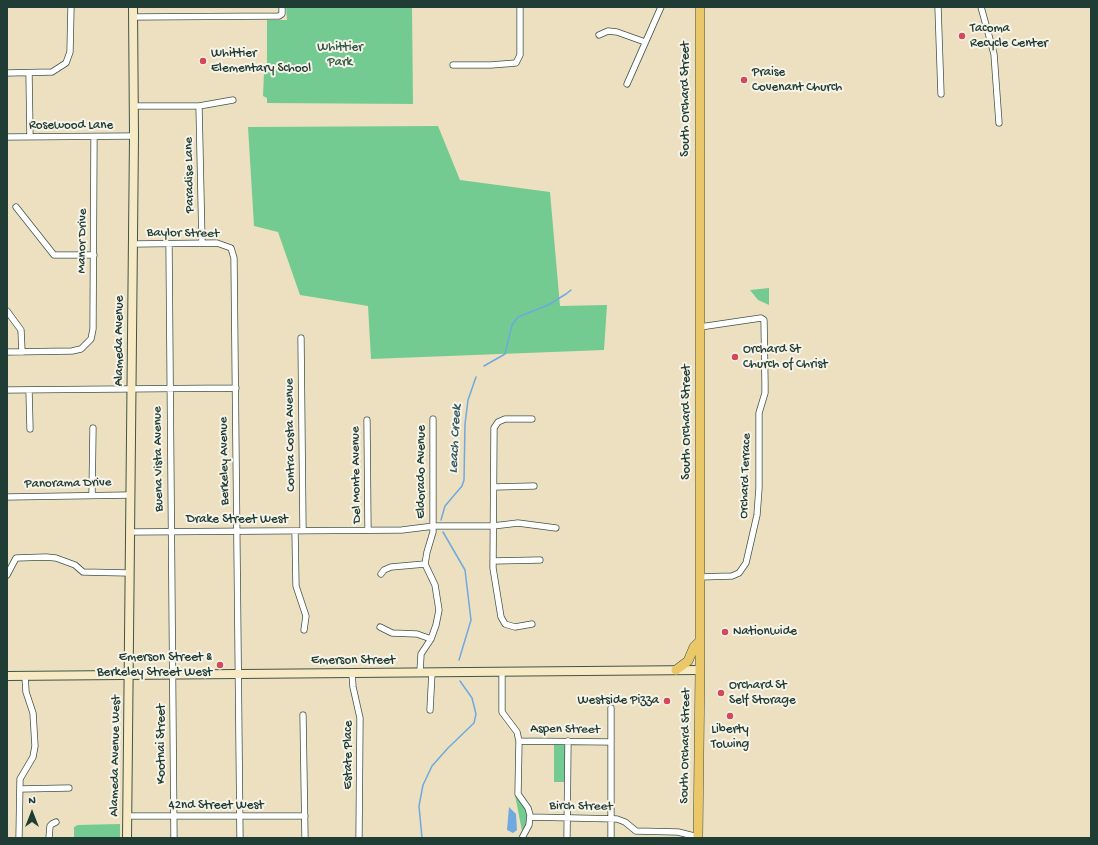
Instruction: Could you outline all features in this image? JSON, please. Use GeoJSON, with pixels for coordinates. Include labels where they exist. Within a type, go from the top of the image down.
{"type":"FeatureCollection","features":[{"type":"Feature","properties":{"kind":"main road","name":"South Orchard Street"},"geometry":{"type":"LineString","coordinates":[[698,838],[700,670],[700,7]]}},
{"type":"Feature","properties":{"kind":"main road"},"geometry":{"type":"LineString","coordinates":[[676,670],[688,661],[694,648],[700,641]]}},
{"type":"Feature","properties":{"kind":"street"},"geometry":{"type":"LineString","coordinates":[[7,73],[52,72],[63,66],[68,60],[70,46],[71,7]]}},
{"type":"Feature","properties":{"kind":"street","name":"Alameda Avenue"},"geometry":{"type":"LineString","coordinates":[[128,675],[134,136],[132,7]]}},
{"type":"Feature","properties":{"kind":"street"},"geometry":{"type":"LineString","coordinates":[[133,17],[277,16],[282,14],[282,7]]}},
{"type":"Feature","properties":{"kind":"street"},"geometry":{"type":"LineString","coordinates":[[453,65],[509,65],[518,61],[520,55],[520,7]]}},
{"type":"Feature","properties":{"kind":"street"},"geometry":{"type":"LineString","coordinates":[[627,84],[661,7]]}},
{"type":"Feature","properties":{"kind":"street"},"geometry":{"type":"LineString","coordinates":[[938,7],[941,94]]}},
{"type":"Feature","properties":{"kind":"street"},"geometry":{"type":"LineString","coordinates":[[981,7],[994,54],[999,123]]}},
{"type":"Feature","properties":{"kind":"street"},"geometry":{"type":"LineString","coordinates":[[599,35],[608,31],[617,32],[645,42]]}},
{"type":"Feature","properties":{"kind":"street"},"geometry":{"type":"LineString","coordinates":[[29,73],[30,137]]}},
{"type":"Feature","properties":{"kind":"street"},"geometry":{"type":"LineString","coordinates":[[134,106],[199,106],[233,100]]}},
{"type":"Feature","properties":{"kind":"street","name":"Paradise Lane"},"geometry":{"type":"LineString","coordinates":[[199,106],[202,243]]}},
{"type":"Feature","properties":{"kind":"street","name":"Rosewood Lane"},"geometry":{"type":"LineString","coordinates":[[7,137],[134,136]]}},
{"type":"Feature","properties":{"kind":"street","name":"Manor Drive"},"geometry":{"type":"LineString","coordinates":[[22,352],[72,351],[81,349],[91,339],[93,329],[94,137]]}},
{"type":"Feature","properties":{"kind":"street"},"geometry":{"type":"LineString","coordinates":[[16,207],[54,255],[94,255]]}},
{"type":"Feature","properties":{"kind":"street","name":"Baylor Street"},"geometry":{"type":"LineString","coordinates":[[133,244],[217,243],[231,248]]}},
{"type":"Feature","properties":{"kind":"street","name":"Buena Vista Avenue"},"geometry":{"type":"LineString","coordinates":[[169,244],[172,674]]}},
{"type":"Feature","properties":{"kind":"street","name":"Berkeley Avenue"},"geometry":{"type":"LineString","coordinates":[[231,248],[234,258],[235,277],[237,674],[240,838]]}},
{"type":"Feature","properties":{"kind":"street"},"geometry":{"type":"LineString","coordinates":[[7,310],[22,330],[22,352],[7,352]]}},
{"type":"Feature","properties":{"kind":"street","name":"Orchard Terrace"},"geometry":{"type":"LineString","coordinates":[[700,327],[761,318],[765,322],[765,393],[759,413],[757,515],[749,554],[746,563],[736,575],[700,577]]}},
{"type":"Feature","properties":{"kind":"street","name":"Contra Costa Avenue"},"geometry":{"type":"LineString","coordinates":[[301,338],[303,530]]}},
{"type":"Feature","properties":{"kind":"street"},"geometry":{"type":"LineString","coordinates":[[7,390],[236,388]]}},
{"type":"Feature","properties":{"kind":"street"},"geometry":{"type":"LineString","coordinates":[[29,390],[30,429]]}},
{"type":"Feature","properties":{"kind":"street","name":"Eldorado Avenue"},"geometry":{"type":"LineString","coordinates":[[424,564],[426,552],[433,537],[434,526],[433,419]]}},
{"type":"Feature","properties":{"kind":"street"},"geometry":{"type":"LineString","coordinates":[[532,419],[505,419],[496,425],[494,430],[493,561],[495,584],[503,621],[510,627],[523,627],[532,624]]}},
{"type":"Feature","properties":{"kind":"street","name":"Del Monte Avenue"},"geometry":{"type":"LineString","coordinates":[[367,420],[368,530]]}},
{"type":"Feature","properties":{"kind":"street"},"geometry":{"type":"LineString","coordinates":[[92,495],[93,428]]}},
{"type":"Feature","properties":{"kind":"street"},"geometry":{"type":"LineString","coordinates":[[494,487],[534,486]]}},
{"type":"Feature","properties":{"kind":"street","name":"Panorama Drive"},"geometry":{"type":"LineString","coordinates":[[7,496],[130,495]]}},
{"type":"Feature","properties":{"kind":"street","name":"Drake Street West"},"geometry":{"type":"LineString","coordinates":[[130,532],[402,530],[434,526],[494,526],[518,523],[556,528]]}},
{"type":"Feature","properties":{"kind":"street"},"geometry":{"type":"LineString","coordinates":[[295,531],[296,586],[306,616],[304,630]]}},
{"type":"Feature","properties":{"kind":"street"},"geometry":{"type":"LineString","coordinates":[[7,575],[16,558],[46,557],[56,558],[74,565],[84,572],[129,573]]}},
{"type":"Feature","properties":{"kind":"street"},"geometry":{"type":"LineString","coordinates":[[493,561],[540,560]]}},
{"type":"Feature","properties":{"kind":"street"},"geometry":{"type":"LineString","coordinates":[[381,574],[384,570],[391,567],[424,564],[435,586],[438,601],[436,625],[431,639],[421,654],[420,672]]}},
{"type":"Feature","properties":{"kind":"street"},"geometry":{"type":"LineString","coordinates":[[380,627],[392,633],[417,634],[431,639]]}},
{"type":"Feature","properties":{"kind":"street","name":"Emerson Street"},"geometry":{"type":"LineString","coordinates":[[7,676],[700,670]]}},
{"type":"Feature","properties":{"kind":"street"},"geometry":{"type":"LineString","coordinates":[[502,671],[502,712],[504,718],[515,728],[519,740],[518,794],[528,808],[530,817],[529,824],[522,838]]}},
{"type":"Feature","properties":{"kind":"street"},"geometry":{"type":"LineString","coordinates":[[430,710],[432,672]]}},
{"type":"Feature","properties":{"kind":"street","name":"Estate Place"},"geometry":{"type":"LineString","coordinates":[[352,673],[353,687],[360,718],[359,838]]}},
{"type":"Feature","properties":{"kind":"street","name":"Kootnai Street"},"geometry":{"type":"LineString","coordinates":[[172,674],[174,838]]}},
{"type":"Feature","properties":{"kind":"street","name":"Alameda Avenue West"},"geometry":{"type":"LineString","coordinates":[[127,838],[128,675]]}},
{"type":"Feature","properties":{"kind":"street"},"geometry":{"type":"LineString","coordinates":[[19,838],[21,776],[34,753],[33,713],[26,692],[25,676]]}},
{"type":"Feature","properties":{"kind":"street"},"geometry":{"type":"LineString","coordinates":[[611,708],[611,838]]}},
{"type":"Feature","properties":{"kind":"street"},"geometry":{"type":"LineString","coordinates":[[304,715],[305,838]]}},
{"type":"Feature","properties":{"kind":"street","name":"Aspen Street"},"geometry":{"type":"LineString","coordinates":[[519,740],[611,742]]}},
{"type":"Feature","properties":{"kind":"street"},"geometry":{"type":"LineString","coordinates":[[567,838],[568,741]]}},
{"type":"Feature","properties":{"kind":"street"},"geometry":{"type":"LineString","coordinates":[[20,789],[69,788]]}},
{"type":"Feature","properties":{"kind":"street","name":"42nd Street West"},"geometry":{"type":"LineString","coordinates":[[127,816],[305,816]]}},
{"type":"Feature","properties":{"kind":"street","name":"Birch Street"},"geometry":{"type":"LineString","coordinates":[[530,817],[621,819],[633,830],[639,832],[678,832],[698,838]]}},
{"type":"Feature","properties":{"kind":"street"},"geometry":{"type":"LineString","coordinates":[[50,838],[50,826],[56,822]]}},
{"type":"Feature","properties":{"kind":"green space","name":"Whittier Park"},"geometry":{"type":"Polygon","coordinates":[[[286,7],[412,7],[413,104],[267,103],[267,98],[263,96],[264,72],[267,65],[267,20],[287,20],[286,7]]]}},
{"type":"Feature","properties":{"kind":"green space"},"geometry":{"type":"Polygon","coordinates":[[[438,126],[460,180],[550,192],[560,306],[607,305],[604,350],[371,359],[368,306],[300,295],[278,232],[254,226],[248,127],[438,126]]]}},
{"type":"Feature","properties":{"kind":"green space"},"geometry":{"type":"Polygon","coordinates":[[[769,288],[769,305],[758,300],[750,290],[769,288]]]}},
{"type":"Feature","properties":{"kind":"green space"},"geometry":{"type":"Polygon","coordinates":[[[554,743],[564,744],[566,747],[566,782],[554,782],[554,743]]]}},
{"type":"Feature","properties":{"kind":"green space"},"geometry":{"type":"Polygon","coordinates":[[[515,795],[528,813],[528,821],[522,831],[515,795]]]}},
{"type":"Feature","properties":{"kind":"green space"},"geometry":{"type":"Polygon","coordinates":[[[120,824],[120,838],[74,838],[74,827],[78,825],[120,824]]]}},
{"type":"Feature","properties":{"kind":"water"},"geometry":{"type":"Polygon","coordinates":[[[509,807],[516,814],[517,830],[513,833],[507,830],[509,807]]]}},
{"type":"Feature","properties":{"kind":"waterway","name":"Leach Creek"},"geometry":{"type":"LineString","coordinates":[[484,366],[505,354],[512,325],[518,317],[548,305],[571,290]]}},
{"type":"Feature","properties":{"kind":"waterway","name":"Leach Creek"},"geometry":{"type":"LineString","coordinates":[[441,520],[445,506],[462,486],[464,480],[465,424],[468,400],[476,377]]}},
{"type":"Feature","properties":{"kind":"waterway","name":"Leach Creek"},"geometry":{"type":"LineString","coordinates":[[443,532],[465,570],[471,620],[459,660]]}},
{"type":"Feature","properties":{"kind":"waterway","name":"Leach Creek"},"geometry":{"type":"LineString","coordinates":[[422,838],[419,806],[423,785],[432,766],[474,723],[476,714],[472,698],[460,681]]}},
{"type":"Feature","properties":{"kind":"place","name":"Tacoma Recycle Center"},"geometry":{"type":"Point","coordinates":[962,36]}},
{"type":"Feature","properties":{"kind":"place","name":"Whittier Elementary School"},"geometry":{"type":"Point","coordinates":[203,61]}},
{"type":"Feature","properties":{"kind":"place","name":"Praise Covenant Church"},"geometry":{"type":"Point","coordinates":[744,80]}},
{"type":"Feature","properties":{"kind":"place","name":"Orchard St Church of Christ"},"geometry":{"type":"Point","coordinates":[735,357]}},
{"type":"Feature","properties":{"kind":"place","name":"Nationwide"},"geometry":{"type":"Point","coordinates":[725,632]}},
{"type":"Feature","properties":{"kind":"place","name":"Emerson Street & Berkeley Street West"},"geometry":{"type":"Point","coordinates":[220,665]}},
{"type":"Feature","properties":{"kind":"place","name":"Orchard St Self Storage"},"geometry":{"type":"Point","coordinates":[721,693]}},
{"type":"Feature","properties":{"kind":"place","name":"Westside Pizza"},"geometry":{"type":"Point","coordinates":[667,701]}},
{"type":"Feature","properties":{"kind":"place","name":"Liberty Towing"},"geometry":{"type":"Point","coordinates":[730,716]}}]}
